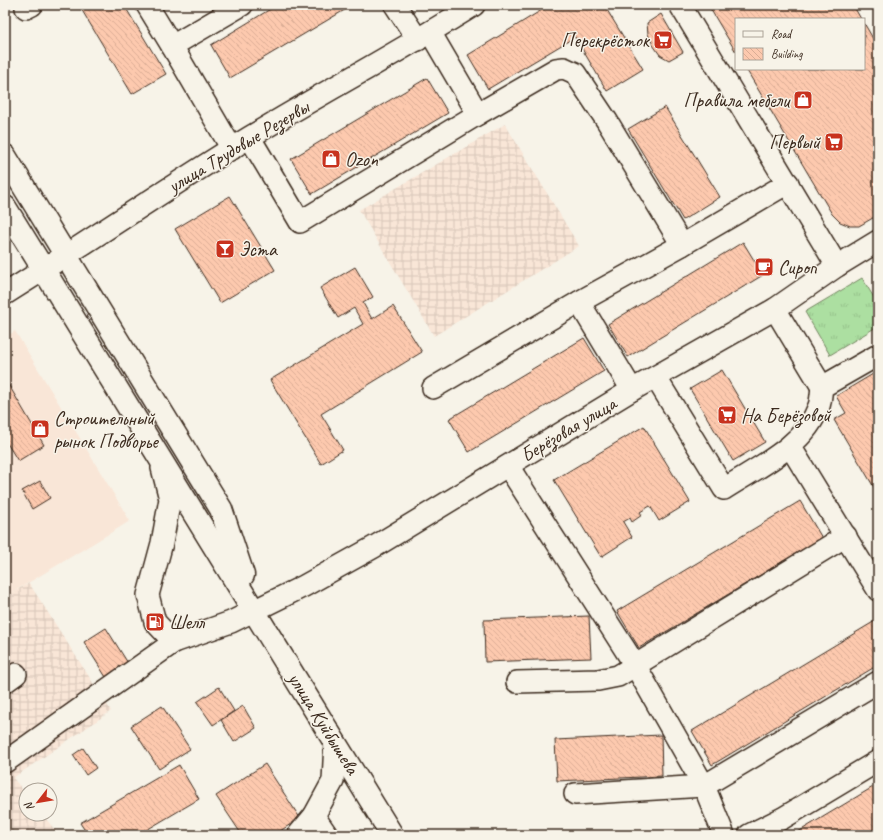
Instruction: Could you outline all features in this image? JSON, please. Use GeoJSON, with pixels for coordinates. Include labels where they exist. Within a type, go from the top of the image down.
{"type":"FeatureCollection","features":[{"type":"Feature","properties":{"kind":"main road"},"geometry":{"type":"LineString","coordinates":[[5,156],[221,509],[254,611]]}},
{"type":"Feature","properties":{"kind":"main road"},"geometry":{"type":"LineString","coordinates":[[5,207],[254,611]]}},
{"type":"Feature","properties":{"kind":"main road","name":"улица Куйбышева"},"geometry":{"type":"LineString","coordinates":[[254,611],[392,835]]}},
{"type":"Feature","properties":{"kind":"street"},"geometry":{"type":"LineString","coordinates":[[147,5],[172,46],[241,143],[300,222],[478,114],[556,69],[564,68],[575,73],[607,121],[682,245]]}},
{"type":"Feature","properties":{"kind":"street"},"geometry":{"type":"LineString","coordinates":[[172,46],[242,5]]}},
{"type":"Feature","properties":{"kind":"street"},"geometry":{"type":"LineString","coordinates":[[395,5],[424,36],[478,114]]}},
{"type":"Feature","properties":{"kind":"street","name":"улица Трудовые Резервы"},"geometry":{"type":"LineString","coordinates":[[5,294],[66,257],[144,203],[241,143],[474,5]]}},
{"type":"Feature","properties":{"kind":"street"},"geometry":{"type":"LineString","coordinates":[[680,5],[837,266]]}},
{"type":"Feature","properties":{"kind":"street"},"geometry":{"type":"LineString","coordinates":[[433,388],[579,302],[682,245],[788,183]]}},
{"type":"Feature","properties":{"kind":"street","name":"Берёзовая улица"},"geometry":{"type":"LineString","coordinates":[[5,762],[174,642],[232,622],[304,586],[374,547],[632,390],[656,378],[775,309],[837,266],[873,251]]}},
{"type":"Feature","properties":{"kind":"street"},"geometry":{"type":"LineString","coordinates":[[579,302],[632,390]]}},
{"type":"Feature","properties":{"kind":"street"},"geometry":{"type":"LineString","coordinates":[[656,378],[724,489],[790,446],[810,424],[819,405],[822,387],[775,309]]}},
{"type":"Feature","properties":{"kind":"street"},"geometry":{"type":"LineString","coordinates":[[822,387],[878,355]]}},
{"type":"Feature","properties":{"kind":"street"},"geometry":{"type":"LineString","coordinates":[[790,446],[878,590]]}},
{"type":"Feature","properties":{"kind":"street"},"geometry":{"type":"LineString","coordinates":[[159,456],[170,499],[162,543],[148,595],[155,622],[174,642]]}},
{"type":"Feature","properties":{"kind":"street"},"geometry":{"type":"LineString","coordinates":[[508,466],[635,665],[704,786],[724,835]]}},
{"type":"Feature","properties":{"kind":"street"},"geometry":{"type":"LineString","coordinates":[[517,682],[598,680],[618,676],[846,536]]}},
{"type":"Feature","properties":{"kind":"street"},"geometry":{"type":"LineString","coordinates":[[575,794],[704,786],[878,682]]}},
{"type":"Feature","properties":{"kind":"street"},"geometry":{"type":"LineString","coordinates":[[298,835],[314,816],[333,781],[335,742]]}},
{"type":"Feature","properties":{"kind":"street"},"geometry":{"type":"LineString","coordinates":[[748,835],[783,818],[878,761]]}},
{"type":"Feature","properties":{"kind":"street"},"geometry":{"type":"LineString","coordinates":[[314,816],[327,835]]}},
{"type":"Feature","properties":{"kind":"shaded area"},"geometry":{"type":"Polygon","coordinates":[[[505,124],[579,246],[434,336],[359,210],[505,124]]]}},
{"type":"Feature","properties":{"kind":"shaded area","name":"Строительный рынок Подворье"},"geometry":{"type":"Polygon","coordinates":[[[15,331],[130,521],[5,597],[5,337],[15,331]]]}},
{"type":"Feature","properties":{"kind":"shaded area"},"geometry":{"type":"Polygon","coordinates":[[[29,583],[111,711],[13,778],[18,784],[18,822],[48,822],[59,835],[5,835],[5,597],[29,583]]]}},
{"type":"Feature","properties":{"kind":"green space"},"geometry":{"type":"Polygon","coordinates":[[[862,278],[878,304],[878,326],[830,355],[805,312],[862,278]]]}},
{"type":"Feature","properties":{"kind":"building"},"geometry":{"type":"Polygon","coordinates":[[[83,5],[124,5],[166,74],[132,94],[80,7],[83,5]]]}},
{"type":"Feature","properties":{"kind":"building"},"geometry":{"type":"Polygon","coordinates":[[[277,5],[353,5],[230,78],[211,45],[277,5]]]}},
{"type":"Feature","properties":{"kind":"building"},"geometry":{"type":"Polygon","coordinates":[[[550,5],[604,5],[643,69],[607,91],[575,37],[488,89],[468,55],[550,5]]]}},
{"type":"Feature","properties":{"kind":"building"},"geometry":{"type":"Polygon","coordinates":[[[708,5],[853,5],[860,18],[735,18],[735,50],[708,5]]]}},
{"type":"Feature","properties":{"kind":"building","name":"Перекрёсток"},"geometry":{"type":"Polygon","coordinates":[[[661,14],[683,52],[669,60],[660,55],[648,34],[647,23],[661,14]]]}},
{"type":"Feature","properties":{"kind":"building","name":"Первый"},"geometry":{"type":"Polygon","coordinates":[[[865,25],[878,47],[878,215],[859,226],[850,226],[840,222],[832,214],[747,70],[865,70],[865,25]]]}},
{"type":"Feature","properties":{"kind":"building"},"geometry":{"type":"Polygon","coordinates":[[[427,78],[448,113],[312,194],[291,159],[427,78]]]}},
{"type":"Feature","properties":{"kind":"building"},"geometry":{"type":"Polygon","coordinates":[[[665,107],[720,197],[683,220],[628,129],[665,107]]]}},
{"type":"Feature","properties":{"kind":"building","name":"Эста"},"geometry":{"type":"Polygon","coordinates":[[[230,196],[275,270],[220,303],[175,229],[230,196]]]}},
{"type":"Feature","properties":{"kind":"building"},"geometry":{"type":"Polygon","coordinates":[[[743,242],[763,275],[628,357],[608,324],[743,242]]]}},
{"type":"Feature","properties":{"kind":"building"},"geometry":{"type":"Polygon","coordinates":[[[355,267],[373,297],[363,303],[372,319],[393,306],[422,352],[321,414],[343,450],[321,464],[270,380],[363,324],[354,308],[338,318],[320,288],[355,267]]]}},
{"type":"Feature","properties":{"kind":"building"},"geometry":{"type":"Polygon","coordinates":[[[584,338],[604,371],[469,452],[449,419],[584,338]]]}},
{"type":"Feature","properties":{"kind":"building","name":"На Берёзовой"},"geometry":{"type":"Polygon","coordinates":[[[722,370],[765,442],[733,461],[690,389],[722,370]]]}},
{"type":"Feature","properties":{"kind":"building"},"geometry":{"type":"Polygon","coordinates":[[[878,371],[878,494],[834,420],[846,413],[836,396],[878,371]]]}},
{"type":"Feature","properties":{"kind":"building"},"geometry":{"type":"Polygon","coordinates":[[[7,382],[44,445],[18,461],[5,440],[5,383],[7,382]]]}},
{"type":"Feature","properties":{"kind":"building"},"geometry":{"type":"Polygon","coordinates":[[[644,426],[690,502],[659,521],[650,506],[640,512],[642,515],[632,522],[630,518],[623,522],[632,537],[601,557],[554,480],[644,426]]]}},
{"type":"Feature","properties":{"kind":"building"},"geometry":{"type":"Polygon","coordinates":[[[40,481],[50,498],[32,509],[22,491],[40,481]]]}},
{"type":"Feature","properties":{"kind":"building"},"geometry":{"type":"Polygon","coordinates":[[[800,501],[822,538],[639,648],[617,611],[800,501]]]}},
{"type":"Feature","properties":{"kind":"building"},"geometry":{"type":"Polygon","coordinates":[[[589,616],[591,658],[485,662],[484,620],[589,616]]]}},
{"type":"Feature","properties":{"kind":"building"},"geometry":{"type":"Polygon","coordinates":[[[875,621],[878,626],[878,665],[712,765],[692,731],[875,621]]]}},
{"type":"Feature","properties":{"kind":"building"},"geometry":{"type":"Polygon","coordinates":[[[106,628],[131,668],[109,682],[84,642],[106,628]]]}},
{"type":"Feature","properties":{"kind":"building"},"geometry":{"type":"Polygon","coordinates":[[[219,687],[234,711],[213,725],[197,702],[219,687]]]}},
{"type":"Feature","properties":{"kind":"building"},"geometry":{"type":"Polygon","coordinates":[[[162,706],[190,749],[159,769],[131,726],[162,706]]]}},
{"type":"Feature","properties":{"kind":"building"},"geometry":{"type":"Polygon","coordinates":[[[243,706],[256,728],[234,742],[221,720],[243,706]]]}},
{"type":"Feature","properties":{"kind":"building"},"geometry":{"type":"Polygon","coordinates":[[[661,735],[662,776],[557,781],[555,740],[661,735]]]}},
{"type":"Feature","properties":{"kind":"building"},"geometry":{"type":"Polygon","coordinates":[[[83,748],[96,768],[86,775],[73,755],[83,748]]]}},
{"type":"Feature","properties":{"kind":"building"},"geometry":{"type":"Polygon","coordinates":[[[265,764],[300,818],[274,835],[242,835],[216,796],[265,764]]]}},
{"type":"Feature","properties":{"kind":"building"},"geometry":{"type":"Polygon","coordinates":[[[179,765],[199,799],[138,835],[88,835],[80,823],[179,765]]]}},
{"type":"Feature","properties":{"kind":"building"},"geometry":{"type":"Polygon","coordinates":[[[878,784],[878,829],[869,835],[793,835],[878,784]]]}},
{"type":"Feature","properties":{"kind":"place","name":"Перекрёсток"},"geometry":{"type":"Point","coordinates":[663,40]}},
{"type":"Feature","properties":{"kind":"place","name":"Правила мебели"},"geometry":{"type":"Point","coordinates":[803,100]}},
{"type":"Feature","properties":{"kind":"place","name":"Первый"},"geometry":{"type":"Point","coordinates":[834,142]}},
{"type":"Feature","properties":{"kind":"place","name":"Ozon"},"geometry":{"type":"Point","coordinates":[331,159]}},
{"type":"Feature","properties":{"kind":"place","name":"Эста"},"geometry":{"type":"Point","coordinates":[225,249]}},
{"type":"Feature","properties":{"kind":"place","name":"Сироп"},"geometry":{"type":"Point","coordinates":[764,267]}},
{"type":"Feature","properties":{"kind":"place","name":"На Берёзовой"},"geometry":{"type":"Point","coordinates":[727,415]}},
{"type":"Feature","properties":{"kind":"place","name":"Строительный рынок Подворье"},"geometry":{"type":"Point","coordinates":[40,429]}},
{"type":"Feature","properties":{"kind":"place","name":"Шелл"},"geometry":{"type":"Point","coordinates":[155,622]}}]}
